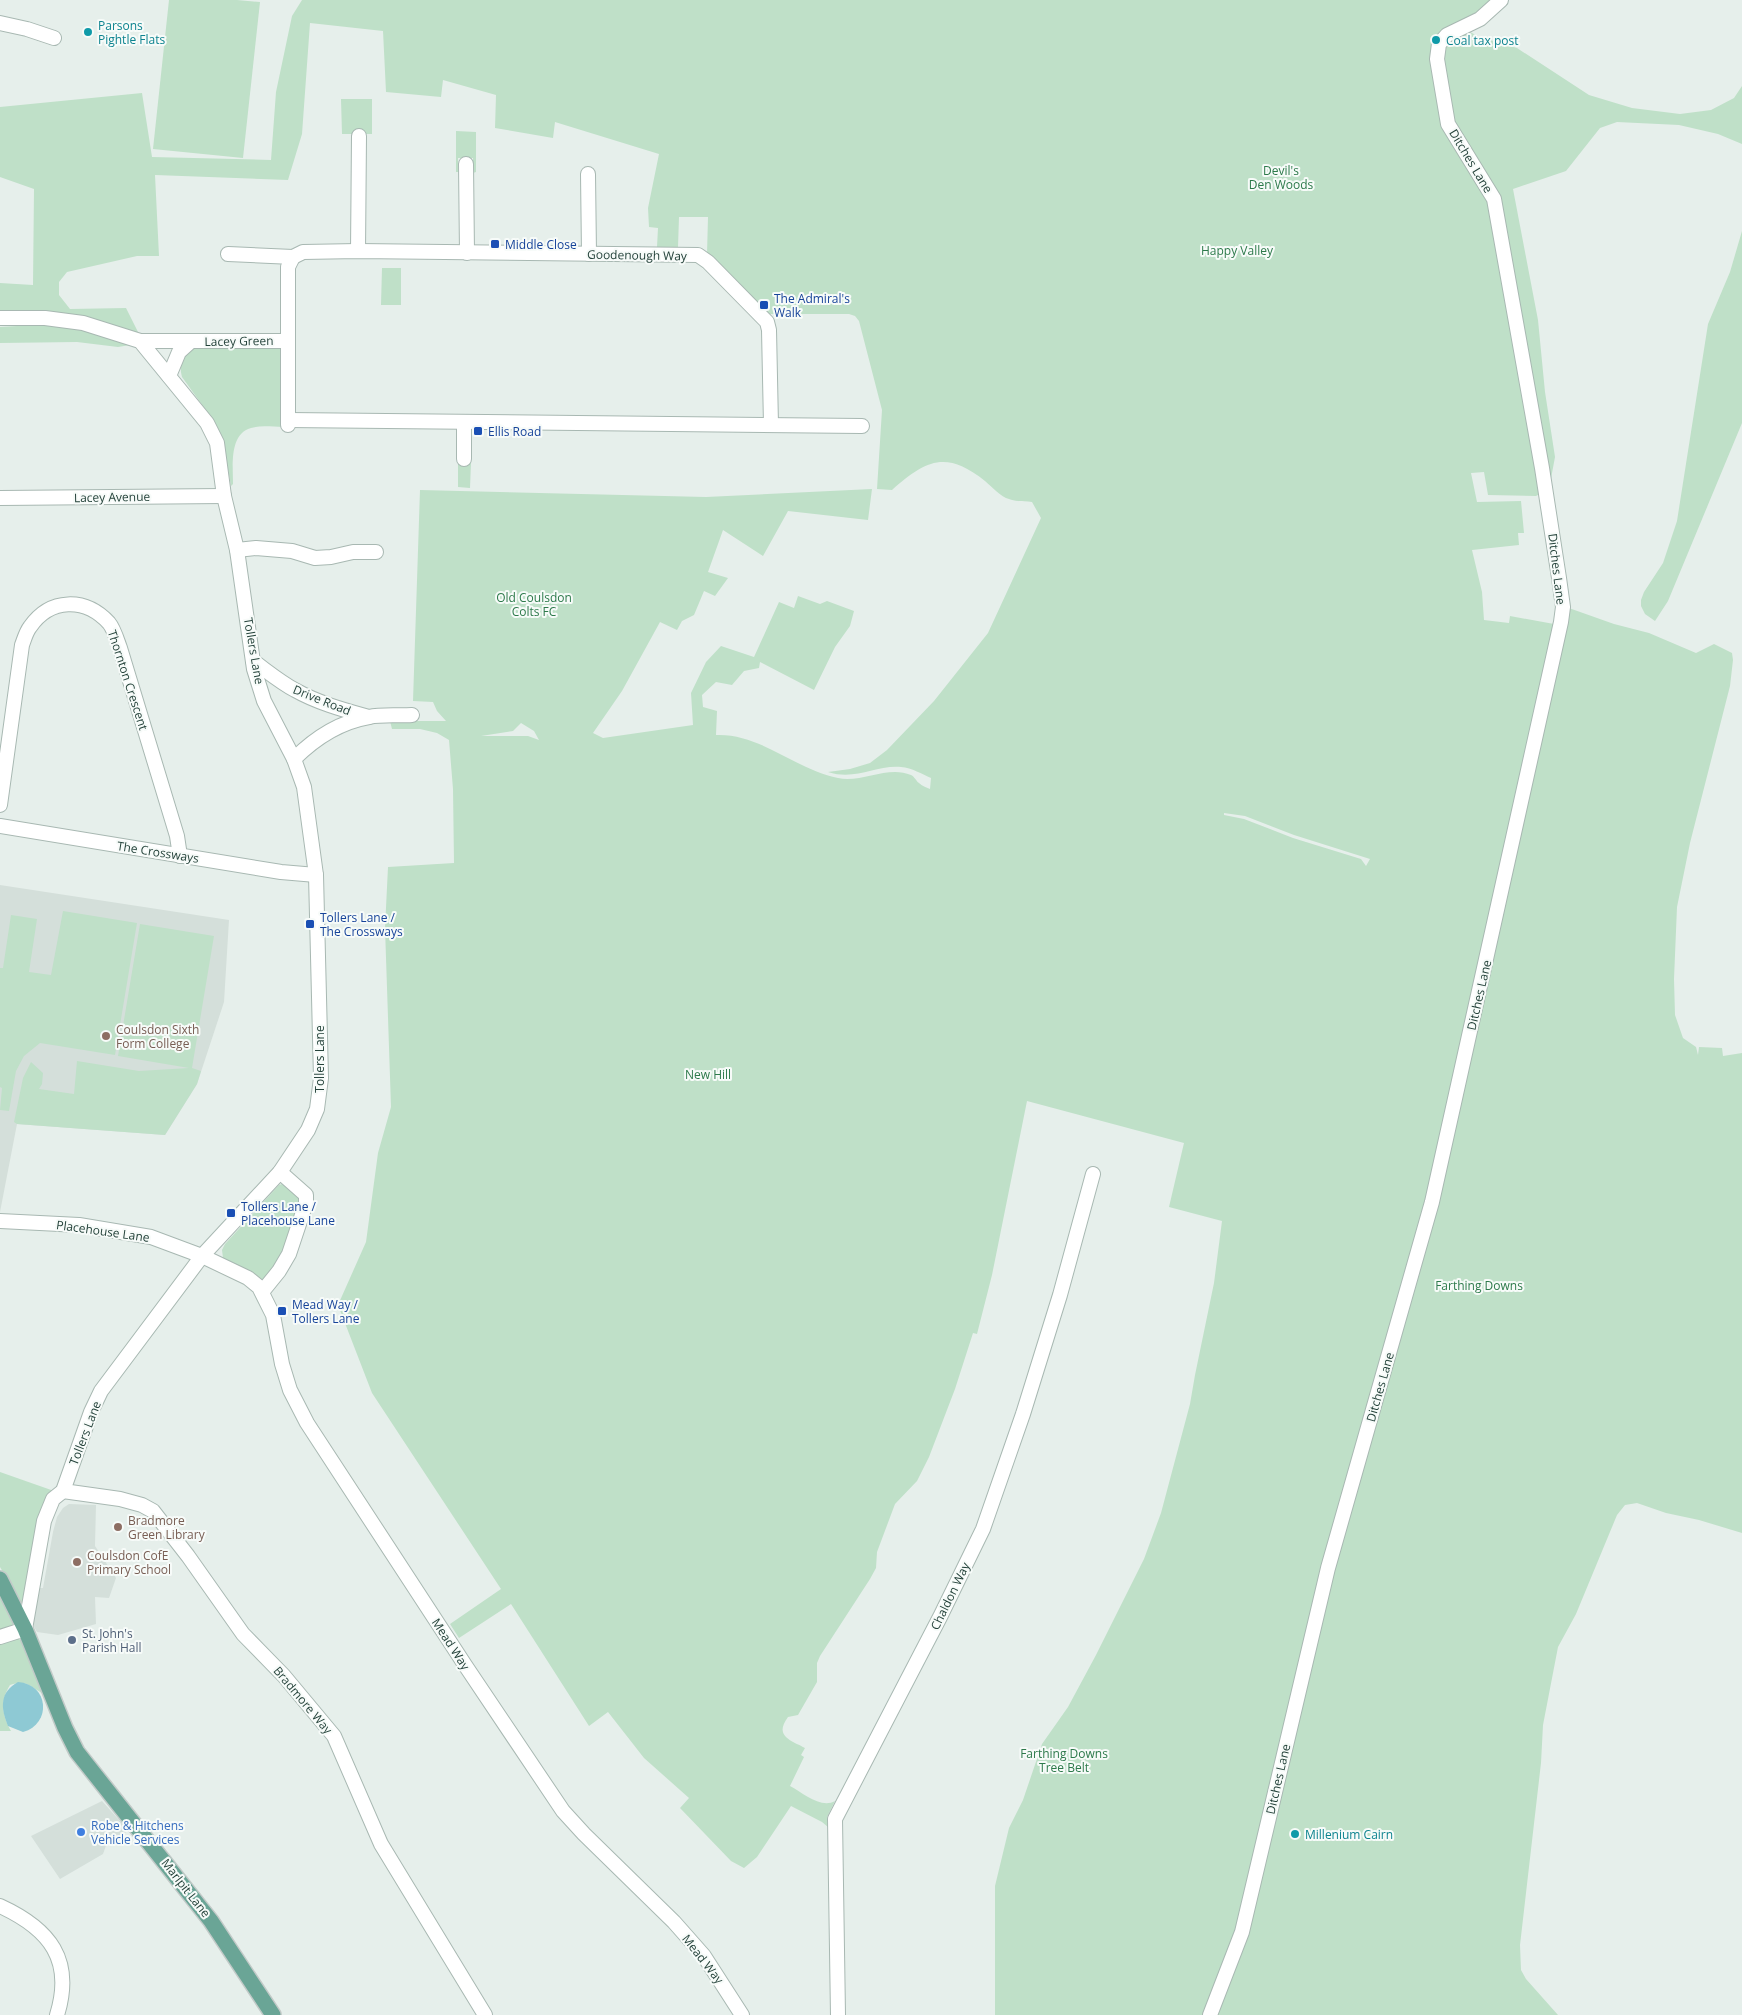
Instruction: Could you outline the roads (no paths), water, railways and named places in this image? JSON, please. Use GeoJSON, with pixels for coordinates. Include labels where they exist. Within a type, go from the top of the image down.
{"type":"FeatureCollection","features":[{"type":"Feature","properties":{"kind":"main road","name":"Marlpit Lane"},"geometry":{"type":"LineString","coordinates":[[0,1579],[25,1629],[65,1728],[77,1752],[212,1921],[273,2015]]}},
{"type":"Feature","properties":{"kind":"street","name":"Ditches Lane"},"geometry":{"type":"LineString","coordinates":[[1210,2015],[1242,1932],[1328,1568],[1432,1202],[1561,622],[1563,607],[1560,578],[1494,199],[1448,124],[1437,59],[1439,44],[1446,35],[1480,19],[1500,0]]}},
{"type":"Feature","properties":{"kind":"street"},"geometry":{"type":"LineString","coordinates":[[0,23],[54,38]]}},
{"type":"Feature","properties":{"kind":"street"},"geometry":{"type":"LineString","coordinates":[[358,251],[359,136]]}},
{"type":"Feature","properties":{"kind":"street"},"geometry":{"type":"LineString","coordinates":[[466,164],[467,253]]}},
{"type":"Feature","properties":{"kind":"street"},"geometry":{"type":"LineString","coordinates":[[588,174],[588,254]]}},
{"type":"Feature","properties":{"kind":"street","name":"Goodenough Way"},"geometry":{"type":"LineString","coordinates":[[228,254],[293,257],[303,252],[358,251],[698,256],[708,262],[767,322],[769,330],[771,425]]}},
{"type":"Feature","properties":{"kind":"street","name":"Lacey Green"},"geometry":{"type":"LineString","coordinates":[[293,257],[288,267],[288,422],[464,422]]}},
{"type":"Feature","properties":{"kind":"street"},"geometry":{"type":"LineString","coordinates":[[0,318],[44,318],[83,323],[140,341]]}},
{"type":"Feature","properties":{"kind":"street","name":"Lacey Green"},"geometry":{"type":"LineString","coordinates":[[140,341],[288,341]]}},
{"type":"Feature","properties":{"kind":"street","name":"Tollers Lane"},"geometry":{"type":"LineString","coordinates":[[25,1629],[44,1521],[54,1500],[63,1491],[91,1412],[101,1391],[202,1256],[280,1172],[308,1130],[317,1109],[321,1078],[316,875],[304,787],[294,759],[264,701],[253,661],[237,550],[224,496],[217,443],[208,423],[140,341]]}},
{"type":"Feature","properties":{"kind":"street","name":"Lacey Green"},"geometry":{"type":"LineString","coordinates":[[169,376],[179,352],[190,342]]}},
{"type":"Feature","properties":{"kind":"street"},"geometry":{"type":"LineString","coordinates":[[464,459],[464,422],[862,426]]}},
{"type":"Feature","properties":{"kind":"street","name":"Lacey Avenue"},"geometry":{"type":"LineString","coordinates":[[0,498],[224,496]]}},
{"type":"Feature","properties":{"kind":"street"},"geometry":{"type":"LineString","coordinates":[[237,550],[256,548],[292,551],[315,558],[331,557],[353,552],[376,552]]}},
{"type":"Feature","properties":{"kind":"street","name":"Thornton Crescent"},"geometry":{"type":"LineString","coordinates":[[0,805],[22,645],[29,628],[47,609],[68,603],[90,608],[110,624],[120,648],[177,836],[180,856]]}},
{"type":"Feature","properties":{"kind":"street","name":"Drive Road"},"geometry":{"type":"LineString","coordinates":[[253,661],[304,695],[334,707],[369,717]]}},
{"type":"Feature","properties":{"kind":"street","name":"Drive Road"},"geometry":{"type":"LineString","coordinates":[[294,759],[324,733],[369,717],[412,715]]}},
{"type":"Feature","properties":{"kind":"street","name":"The Crossways"},"geometry":{"type":"LineString","coordinates":[[0,826],[281,872],[316,875]]}},
{"type":"Feature","properties":{"kind":"street"},"geometry":{"type":"LineString","coordinates":[[262,1292],[279,1271],[289,1254],[306,1203],[306,1195],[280,1172]]}},
{"type":"Feature","properties":{"kind":"street","name":"Chaldon Way"},"geometry":{"type":"LineString","coordinates":[[838,2015],[836,1819],[940,1617],[983,1528],[1023,1414],[1060,1295],[1094,1174]]}},
{"type":"Feature","properties":{"kind":"street","name":"Placehouse Lane"},"geometry":{"type":"LineString","coordinates":[[0,1221],[78,1225],[151,1237],[202,1256]]}},
{"type":"Feature","properties":{"kind":"street","name":"Mead Way"},"geometry":{"type":"LineString","coordinates":[[202,1256],[248,1278],[259,1287],[273,1315],[282,1364],[290,1390],[307,1423],[491,1705],[564,1811],[584,1834],[674,1922],[704,1956],[742,2015]]}},
{"type":"Feature","properties":{"kind":"street","name":"Bradmore Way"},"geometry":{"type":"LineString","coordinates":[[63,1491],[142,1504],[153,1511],[188,1556],[243,1634],[284,1676],[334,1736],[381,1844],[485,2015]]}},
{"type":"Feature","properties":{"kind":"street"},"geometry":{"type":"LineString","coordinates":[[0,1637],[25,1629]]}},
{"type":"Feature","properties":{"kind":"street"},"geometry":{"type":"LineString","coordinates":[[0,1906],[22,1916],[42,1931],[55,1951],[64,1975],[62,1998],[57,2015]]}},
{"type":"Feature","properties":{"kind":"water"},"geometry":{"type":"Polygon","coordinates":[[[18,1682],[28,1684],[36,1690],[41,1697],[43,1705],[39,1721],[32,1728],[23,1732],[8,1726],[3,1706],[8,1690],[18,1682]]]}},
{"type":"Feature","properties":{"kind":"place","name":"Parsons Pightle Flats"},"geometry":{"type":"Point","coordinates":[88,32]}},
{"type":"Feature","properties":{"kind":"place","name":"Coal tax post"},"geometry":{"type":"Point","coordinates":[1436,40]}},
{"type":"Feature","properties":{"kind":"place","name":"Middle Close"},"geometry":{"type":"Point","coordinates":[495,244]}},
{"type":"Feature","properties":{"kind":"place","name":"The Admiral's Walk"},"geometry":{"type":"Point","coordinates":[764,305]}},
{"type":"Feature","properties":{"kind":"place","name":"Ellis Road"},"geometry":{"type":"Point","coordinates":[478,431]}},
{"type":"Feature","properties":{"kind":"place","name":"Tollers Lane / The Crossways"},"geometry":{"type":"Point","coordinates":[310,924]}},
{"type":"Feature","properties":{"kind":"place","name":"Coulsdon Sixth Form College"},"geometry":{"type":"Point","coordinates":[106,1036]}},
{"type":"Feature","properties":{"kind":"place","name":"Tollers Lane / Placehouse Lane"},"geometry":{"type":"Point","coordinates":[231,1213]}},
{"type":"Feature","properties":{"kind":"place","name":"Mead Way / Tollers Lane"},"geometry":{"type":"Point","coordinates":[282,1311]}},
{"type":"Feature","properties":{"kind":"place","name":"Bradmore Green Library"},"geometry":{"type":"Point","coordinates":[118,1527]}},
{"type":"Feature","properties":{"kind":"place","name":"Coulsdon CofE Primary School"},"geometry":{"type":"Point","coordinates":[77,1562]}},
{"type":"Feature","properties":{"kind":"place","name":"St. John's Parish Hall"},"geometry":{"type":"Point","coordinates":[72,1640]}},
{"type":"Feature","properties":{"kind":"place","name":"Robe & Hitchens Vehicle Services"},"geometry":{"type":"Point","coordinates":[81,1832]}},
{"type":"Feature","properties":{"kind":"place","name":"Millenium Cairn"},"geometry":{"type":"Point","coordinates":[1295,1834]}},
{"type":"Feature","properties":{"kind":"park label","name":"Devil's Den Woods"},"geometry":{"type":"Point","coordinates":[1281,177]}},
{"type":"Feature","properties":{"kind":"park label","name":"Happy Valley"},"geometry":{"type":"Point","coordinates":[1237,250]}},
{"type":"Feature","properties":{"kind":"park label","name":"Old Coulsdon Colts FC"},"geometry":{"type":"Point","coordinates":[534,604]}},
{"type":"Feature","properties":{"kind":"park label","name":"New Hill"},"geometry":{"type":"Point","coordinates":[708,1074]}},
{"type":"Feature","properties":{"kind":"park label","name":"Farthing Downs"},"geometry":{"type":"Point","coordinates":[1479,1285]}},
{"type":"Feature","properties":{"kind":"park label","name":"Farthing Downs Tree Belt"},"geometry":{"type":"Point","coordinates":[1064,1760]}}]}
